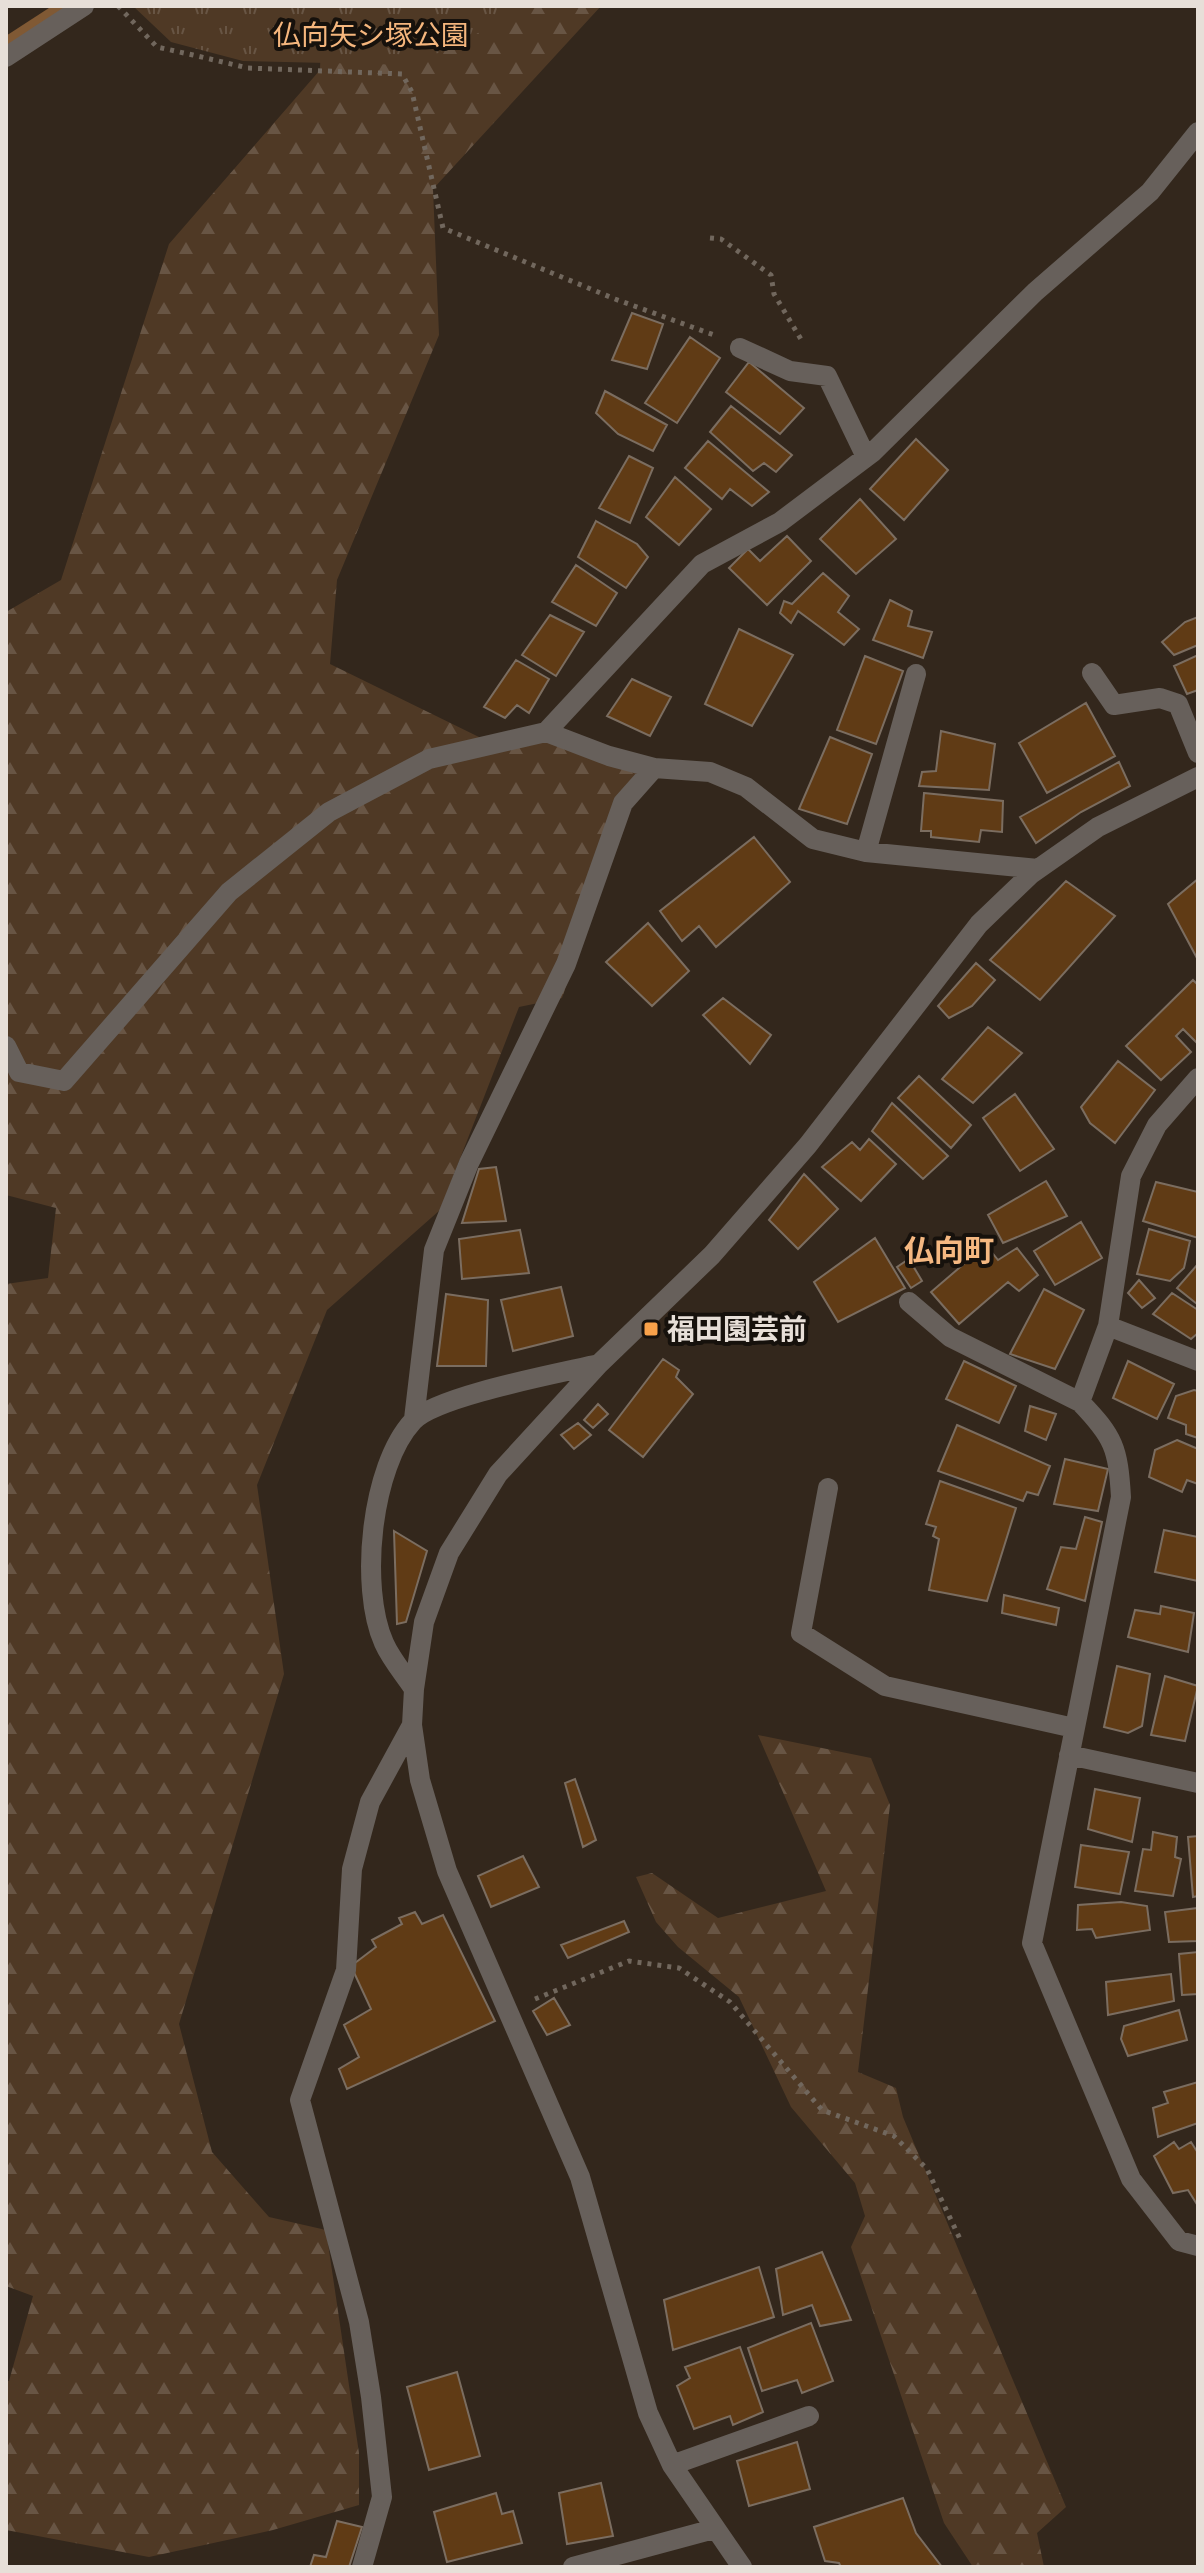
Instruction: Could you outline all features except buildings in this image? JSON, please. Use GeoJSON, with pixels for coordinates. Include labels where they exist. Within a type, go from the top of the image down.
{"type":"FeatureCollection","features":[{"type":"Feature","properties":{"kind":"street"},"geometry":{"type":"LineString","coordinates":[[6,57],[84,6]]}},
{"type":"Feature","properties":{"kind":"street"},"geometry":{"type":"LineString","coordinates":[[546,732],[702,564],[780,522],[866,457],[1035,292],[1150,192],[1198,132]]}},
{"type":"Feature","properties":{"kind":"street"},"geometry":{"type":"LineString","coordinates":[[740,348],[790,371],[827,376],[866,457]]}},
{"type":"Feature","properties":{"kind":"street"},"geometry":{"type":"LineString","coordinates":[[1092,673],[1114,705],[1160,698],[1178,704],[1198,753]]}},
{"type":"Feature","properties":{"kind":"street"},"geometry":{"type":"LineString","coordinates":[[866,852],[916,674]]}},
{"type":"Feature","properties":{"kind":"street"},"geometry":{"type":"LineString","coordinates":[[6,1046],[19,1072],[64,1081],[93,1043],[229,892],[329,812],[429,759],[546,732],[609,756],[654,768],[710,772],[746,787],[813,839],[866,852],[1038,869]]}},
{"type":"Feature","properties":{"kind":"street"},"geometry":{"type":"LineString","coordinates":[[414,1689],[383,1642],[372,1567],[372,1535],[385,1468],[414,1419],[434,1250],[469,1163],[566,964],[623,803],[654,768]]}},
{"type":"Feature","properties":{"kind":"street"},"geometry":{"type":"LineString","coordinates":[[742,2567],[672,2465],[648,2413],[580,2177],[447,1871],[420,1780],[412,1725],[424,1622],[449,1553],[498,1474],[599,1364],[712,1255],[808,1145],[979,924],[1038,869],[1098,827],[1198,777]]}},
{"type":"Feature","properties":{"kind":"street"},"geometry":{"type":"LineString","coordinates":[[1080,1402],[1108,1326],[1131,1176],[1157,1125],[1198,1078]]}},
{"type":"Feature","properties":{"kind":"street"},"geometry":{"type":"LineString","coordinates":[[909,1302],[950,1337],[1080,1402],[1100,1423],[1118,1453],[1121,1497],[1032,1943],[1131,2179],[1179,2241],[1198,2246]]}},
{"type":"Feature","properties":{"kind":"street"},"geometry":{"type":"LineString","coordinates":[[1108,1326],[1198,1361]]}},
{"type":"Feature","properties":{"kind":"street"},"geometry":{"type":"LineString","coordinates":[[414,1419],[466,1396],[599,1364]]}},
{"type":"Feature","properties":{"kind":"street"},"geometry":{"type":"LineString","coordinates":[[828,1488],[801,1633],[885,1686],[1074,1728]]}},
{"type":"Feature","properties":{"kind":"street"},"geometry":{"type":"LineString","coordinates":[[362,2567],[382,2497],[371,2397],[359,2322],[300,2100],[346,1970],[352,1869],[370,1802],[412,1725]]}},
{"type":"Feature","properties":{"kind":"street"},"geometry":{"type":"LineString","coordinates":[[1069,1755],[1198,1783]]}},
{"type":"Feature","properties":{"kind":"street"},"geometry":{"type":"LineString","coordinates":[[672,2465],[809,2416]]}},
{"type":"Feature","properties":{"kind":"street"},"geometry":{"type":"LineString","coordinates":[[573,2567],[714,2529]]}},
{"type":"Feature","properties":{"kind":"path"},"geometry":{"type":"LineString","coordinates":[[118,6],[157,47],[248,68],[402,74],[412,92],[443,228],[615,299],[697,327],[740,348]]}},
{"type":"Feature","properties":{"kind":"path"},"geometry":{"type":"LineString","coordinates":[[710,238],[721,239],[771,275],[774,294],[822,375]]}},
{"type":"Feature","properties":{"kind":"path"},"geometry":{"type":"LineString","coordinates":[[508,2012],[629,1961],[679,1968],[730,2002],[822,2110],[894,2136],[927,2169],[960,2239]]}},
{"type":"Feature","properties":{"kind":"green space","name":"仏向矢シ塚公園"},"geometry":{"type":"Polygon","coordinates":[[[133,6],[516,6],[475,35],[413,65],[243,61],[171,42],[133,6]]]}},
{"type":"Feature","properties":{"kind":"green space"},"geometry":{"type":"Polygon","coordinates":[[[322,6],[601,6],[433,189],[439,335],[337,580],[330,664],[481,738],[522,735],[646,756],[562,998],[519,1007],[440,1210],[327,1310],[257,1485],[284,1674],[179,2024],[212,2152],[269,2217],[326,2230],[359,2453],[359,2505],[273,2530],[149,2557],[6,2530],[6,2381],[9,2381],[33,2296],[6,2286],[6,1284],[48,1278],[56,1208],[6,1195],[6,612],[61,580],[169,244],[320,70],[322,6]]]}},
{"type":"Feature","properties":{"kind":"green space"},"geometry":{"type":"Polygon","coordinates":[[[758,1735],[871,1758],[890,1805],[858,2072],[896,2088],[903,2117],[1066,2507],[1037,2533],[1044,2567],[973,2567],[944,2523],[851,2247],[865,2216],[855,2183],[791,2107],[739,1997],[678,1947],[656,1922],[636,1877],[652,1873],[718,1918],[826,1891],[758,1735]]]}},
{"type":"Feature","properties":{"kind":"waterway"},"geometry":{"type":"LineString","coordinates":[[6,43],[63,6]]}},
{"type":"Feature","properties":{"kind":"place","name":"福田園芸前"},"geometry":{"type":"Point","coordinates":[651,1329]}},
{"type":"Feature","properties":{"kind":"district","name":"仏向町"},"geometry":{"type":"Point","coordinates":[949,1251]}}]}
